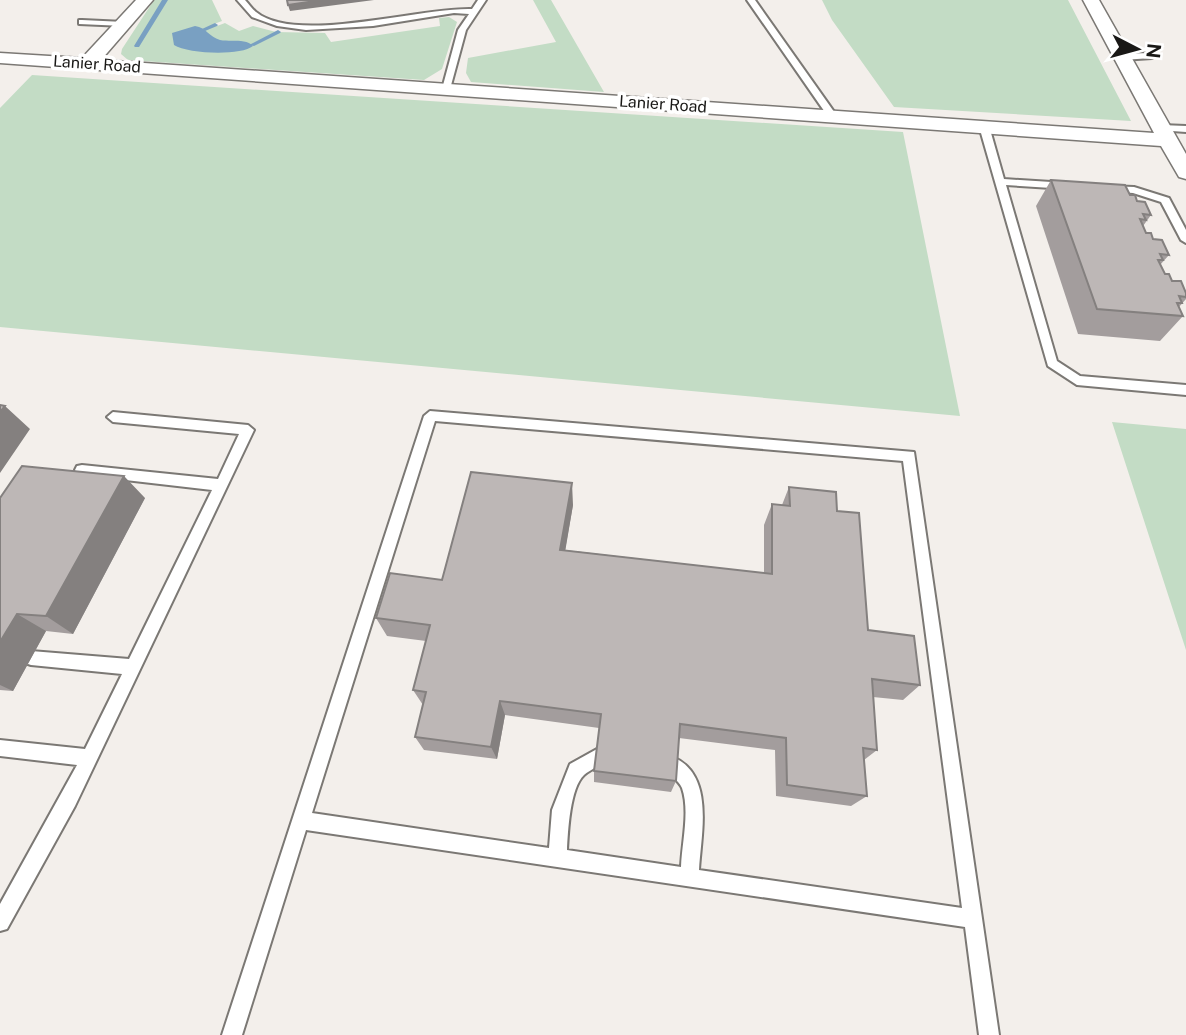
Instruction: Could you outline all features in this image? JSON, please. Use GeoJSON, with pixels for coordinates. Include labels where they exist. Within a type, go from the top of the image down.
{"type":"FeatureCollection","features":[{"type":"Feature","properties":{"kind":"street"},"geometry":{"type":"LineString","coordinates":[[87,64],[145,0]]}},
{"type":"Feature","properties":{"kind":"street"},"geometry":{"type":"LineString","coordinates":[[1090,0],[1186,173]]}},
{"type":"Feature","properties":{"kind":"street","name":"Lanier Road"},"geometry":{"type":"LineString","coordinates":[[0,58],[984,127],[1172,144]]}},
{"type":"Feature","properties":{"kind":"lane"},"geometry":{"type":"LineString","coordinates":[[241,0],[251,15],[262,21],[290,27],[327,27],[454,11],[475,12]]}},
{"type":"Feature","properties":{"kind":"lane"},"geometry":{"type":"LineString","coordinates":[[446,89],[462,30],[482,0]]}},
{"type":"Feature","properties":{"kind":"lane"},"geometry":{"type":"LineString","coordinates":[[751,0],[832,116]]}},
{"type":"Feature","properties":{"kind":"lane"},"geometry":{"type":"LineString","coordinates":[[82,22],[124,24]]}},
{"type":"Feature","properties":{"kind":"lane"},"geometry":{"type":"LineString","coordinates":[[1122,57],[1149,56]]}},
{"type":"Feature","properties":{"kind":"lane"},"geometry":{"type":"LineString","coordinates":[[984,127],[1052,363],[1077,380],[1186,390]]}},
{"type":"Feature","properties":{"kind":"lane"},"geometry":{"type":"LineString","coordinates":[[1172,144],[1186,130]]}},
{"type":"Feature","properties":{"kind":"lane"},"geometry":{"type":"LineString","coordinates":[[1002,183],[1081,187]]}},
{"type":"Feature","properties":{"kind":"lane"},"geometry":{"type":"LineString","coordinates":[[1094,188],[1134,190],[1165,200],[1186,240]]}},
{"type":"Feature","properties":{"kind":"lane"},"geometry":{"type":"LineString","coordinates":[[232,1035],[430,416],[909,456],[989,1035]]}},
{"type":"Feature","properties":{"kind":"lane"},"geometry":{"type":"LineString","coordinates":[[0,922],[89,758],[248,430],[113,417]]}},
{"type":"Feature","properties":{"kind":"lane"},"geometry":{"type":"LineString","coordinates":[[82,470],[222,485]]}},
{"type":"Feature","properties":{"kind":"lane"},"geometry":{"type":"LineString","coordinates":[[31,658],[134,667]]}},
{"type":"Feature","properties":{"kind":"lane"},"geometry":{"type":"LineString","coordinates":[[0,748],[89,758]]}},
{"type":"Feature","properties":{"kind":"lane"},"geometry":{"type":"LineString","coordinates":[[557,859],[561,810],[576,770],[597,757]]}},
{"type":"Feature","properties":{"kind":"lane"},"geometry":{"type":"LineString","coordinates":[[673,766],[688,779],[694,802],[689,877]]}},
{"type":"Feature","properties":{"kind":"lane"},"geometry":{"type":"LineString","coordinates":[[299,820],[973,919]]}},
{"type":"Feature","properties":{"kind":"green space"},"geometry":{"type":"Polygon","coordinates":[[[154,0],[212,0],[222,21],[214,24],[217,26],[225,23],[239,31],[253,26],[276,32],[325,33],[331,42],[440,26],[439,18],[449,17],[457,22],[442,69],[424,80],[128,60],[121,54],[122,49],[154,0]]]}},
{"type":"Feature","properties":{"kind":"green space"},"geometry":{"type":"Polygon","coordinates":[[[533,0],[551,0],[604,92],[471,82],[466,73],[468,58],[556,42],[533,0]]]}},
{"type":"Feature","properties":{"kind":"green space"},"geometry":{"type":"Polygon","coordinates":[[[822,0],[1068,0],[1131,121],[894,107],[832,20],[822,0]]]}},
{"type":"Feature","properties":{"kind":"green space"},"geometry":{"type":"Polygon","coordinates":[[[32,75],[903,132],[960,416],[0,327],[0,108],[32,75]]]}},
{"type":"Feature","properties":{"kind":"green space"},"geometry":{"type":"Polygon","coordinates":[[[1112,422],[1186,429],[1186,650],[1112,422]]]}},
{"type":"Feature","properties":{"kind":"water"},"geometry":{"type":"Polygon","coordinates":[[[195,26],[220,40],[242,41],[253,46],[238,51],[214,53],[174,45],[172,33],[195,26]]]}},
{"type":"Feature","properties":{"kind":"building"},"geometry":{"type":"Polygon","coordinates":[[[287,0],[322,0],[288,5],[287,0]]]}},
{"type":"Feature","properties":{"kind":"building"},"geometry":{"type":"Polygon","coordinates":[[[1051,180],[1125,185],[1137,201],[1145,202],[1151,215],[1143,214],[1146,220],[1140,219],[1146,233],[1151,233],[1153,239],[1162,240],[1169,255],[1160,254],[1163,260],[1158,260],[1172,281],[1181,281],[1186,293],[1186,297],[1179,296],[1182,303],[1177,303],[1183,316],[1097,309],[1051,180]]]}},
{"type":"Feature","properties":{"kind":"building"},"geometry":{"type":"Polygon","coordinates":[[[22,466],[124,476],[46,616],[17,614],[0,642],[0,498],[22,466]]]}},
{"type":"Feature","properties":{"kind":"building"},"geometry":{"type":"Polygon","coordinates":[[[471,472],[572,483],[560,550],[772,574],[772,504],[790,506],[789,487],[836,492],[837,511],[859,513],[868,630],[914,636],[920,685],[872,679],[877,750],[863,748],[867,796],[787,785],[786,738],[680,724],[676,781],[594,771],[601,714],[500,701],[491,747],[415,737],[426,692],[413,690],[430,625],[376,618],[390,573],[442,580],[471,472]]]}},
{"type":"Feature","properties":{"kind":"waterway"},"geometry":{"type":"LineString","coordinates":[[137,46],[165,0]]}},
{"type":"Feature","properties":{"kind":"waterway"},"geometry":{"type":"LineString","coordinates":[[205,29],[215,25]]}},
{"type":"Feature","properties":{"kind":"waterway"},"geometry":{"type":"LineString","coordinates":[[252,45],[278,32]]}}]}
